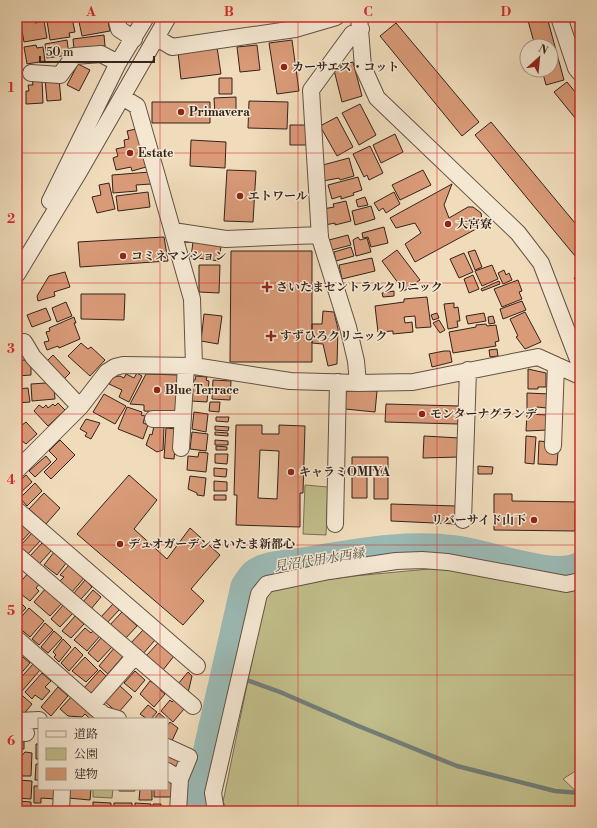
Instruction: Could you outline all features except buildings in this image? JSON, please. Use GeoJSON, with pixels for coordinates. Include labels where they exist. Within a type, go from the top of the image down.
{"type":"FeatureCollection","features":[{"type":"Feature","properties":{"kind":"street"},"geometry":{"type":"LineString","coordinates":[[116,17],[119,29],[134,39]]}},
{"type":"Feature","properties":{"kind":"street"},"geometry":{"type":"LineString","coordinates":[[17,269],[118,63],[146,17]]}},
{"type":"Feature","properties":{"kind":"street"},"geometry":{"type":"LineString","coordinates":[[17,274],[168,17]]}},
{"type":"Feature","properties":{"kind":"street"},"geometry":{"type":"LineString","coordinates":[[156,38],[172,46],[295,30],[336,17]]}},
{"type":"Feature","properties":{"kind":"street"},"geometry":{"type":"LineString","coordinates":[[559,17],[576,68],[580,73]]}},
{"type":"Feature","properties":{"kind":"street"},"geometry":{"type":"LineString","coordinates":[[358,383],[356,361],[348,327],[320,235],[311,90],[360,23]]}},
{"type":"Feature","properties":{"kind":"street"},"geometry":{"type":"LineString","coordinates":[[360,23],[363,67],[377,98],[518,233],[540,263],[580,365]]}},
{"type":"Feature","properties":{"kind":"street"},"geometry":{"type":"LineString","coordinates":[[31,73],[60,74],[74,56],[101,54],[118,63]]}},
{"type":"Feature","properties":{"kind":"street"},"geometry":{"type":"LineString","coordinates":[[122,97],[137,106],[192,299],[190,366],[181,448]]}},
{"type":"Feature","properties":{"kind":"street"},"geometry":{"type":"LineString","coordinates":[[173,231],[226,239],[320,235]]}},
{"type":"Feature","properties":{"kind":"street"},"geometry":{"type":"LineString","coordinates":[[24,342],[32,357],[80,407]]}},
{"type":"Feature","properties":{"kind":"street"},"geometry":{"type":"LineString","coordinates":[[17,470],[80,407],[107,372],[115,367],[137,364],[190,366],[290,381],[358,383],[413,382],[538,357],[580,376]]}},
{"type":"Feature","properties":{"kind":"street"},"geometry":{"type":"LineString","coordinates":[[553,446],[556,366]]}},
{"type":"Feature","properties":{"kind":"street"},"geometry":{"type":"LineString","coordinates":[[463,520],[468,370]]}},
{"type":"Feature","properties":{"kind":"street"},"geometry":{"type":"LineString","coordinates":[[334,524],[338,382]]}},
{"type":"Feature","properties":{"kind":"street"},"geometry":{"type":"LineString","coordinates":[[153,419],[183,420]]}},
{"type":"Feature","properties":{"kind":"street"},"geometry":{"type":"LineString","coordinates":[[17,510],[197,666]]}},
{"type":"Feature","properties":{"kind":"street"},"geometry":{"type":"LineString","coordinates":[[17,554],[193,706]]}},
{"type":"Feature","properties":{"kind":"street"},"geometry":{"type":"LineString","coordinates":[[216,811],[213,793],[259,594],[267,584],[329,571],[396,561],[422,560],[448,562],[566,584],[580,582]]}},
{"type":"Feature","properties":{"kind":"street"},"geometry":{"type":"LineString","coordinates":[[17,639],[104,715],[114,718]]}},
{"type":"Feature","properties":{"kind":"street"},"geometry":{"type":"LineString","coordinates":[[92,705],[135,656]]}},
{"type":"Feature","properties":{"kind":"street"},"geometry":{"type":"LineString","coordinates":[[20,729],[38,720]]}},
{"type":"Feature","properties":{"kind":"street"},"geometry":{"type":"LineString","coordinates":[[168,747],[189,757],[174,775],[178,811]]}},
{"type":"Feature","properties":{"kind":"street"},"geometry":{"type":"LineString","coordinates":[[61,811],[62,790]]}},
{"type":"Feature","properties":{"kind":"green space"},"geometry":{"type":"Polygon","coordinates":[[[305,485],[328,487],[326,535],[303,534],[305,485]]]}},
{"type":"Feature","properties":{"kind":"green space"},"geometry":{"type":"Polygon","coordinates":[[[440,568],[580,592],[580,743],[577,770],[563,779],[580,795],[580,811],[228,811],[223,802],[265,597],[275,589],[302,583],[354,576],[440,568]]]}},
{"type":"Feature","properties":{"kind":"green space"},"geometry":{"type":"Polygon","coordinates":[[[93,790],[113,790],[112,798],[93,797],[93,790]]]}},
{"type":"Feature","properties":{"kind":"waterway","name":"見沼代用水西縁"},"geometry":{"type":"LineString","coordinates":[[200,811],[198,798],[201,775],[244,586],[255,572],[278,564],[378,549],[417,547],[436,547],[469,551],[520,564],[555,569],[569,569],[580,565]]}},
{"type":"Feature","properties":{"kind":"waterway"},"geometry":{"type":"LineString","coordinates":[[247,680],[280,692],[457,766],[555,791],[580,793]]}},
{"type":"Feature","properties":{"kind":"waterway"},"geometry":{"type":"LineString","coordinates":[[191,771],[201,775]]}},
{"type":"Feature","properties":{"kind":"place","name":"カーサエス・コット"},"geometry":{"type":"Point","coordinates":[284,67]}},
{"type":"Feature","properties":{"kind":"place","name":"Primavera"},"geometry":{"type":"Point","coordinates":[181,112]}},
{"type":"Feature","properties":{"kind":"place","name":"Estate"},"geometry":{"type":"Point","coordinates":[130,153]}},
{"type":"Feature","properties":{"kind":"place","name":"エトワール"},"geometry":{"type":"Point","coordinates":[240,196]}},
{"type":"Feature","properties":{"kind":"place","name":"大宮寮"},"geometry":{"type":"Point","coordinates":[448,224]}},
{"type":"Feature","properties":{"kind":"place","name":"コミネマンション"},"geometry":{"type":"Point","coordinates":[123,256]}},
{"type":"Feature","properties":{"kind":"place","name":"さいたまセントラルクリニック"},"geometry":{"type":"Point","coordinates":[267,287]}},
{"type":"Feature","properties":{"kind":"place","name":"すずひろクリニック"},"geometry":{"type":"Point","coordinates":[271,336]}},
{"type":"Feature","properties":{"kind":"place","name":"Blue Terrace"},"geometry":{"type":"Point","coordinates":[157,390]}},
{"type":"Feature","properties":{"kind":"place","name":"モンターナグランデ"},"geometry":{"type":"Point","coordinates":[422,414]}},
{"type":"Feature","properties":{"kind":"place","name":"キャラミOMIYA"},"geometry":{"type":"Point","coordinates":[291,472]}},
{"type":"Feature","properties":{"kind":"place","name":"リバーサイド山下"},"geometry":{"type":"Point","coordinates":[534,520]}},
{"type":"Feature","properties":{"kind":"place","name":"デュオガーデンさいたま新都心"},"geometry":{"type":"Point","coordinates":[120,544]}}]}
